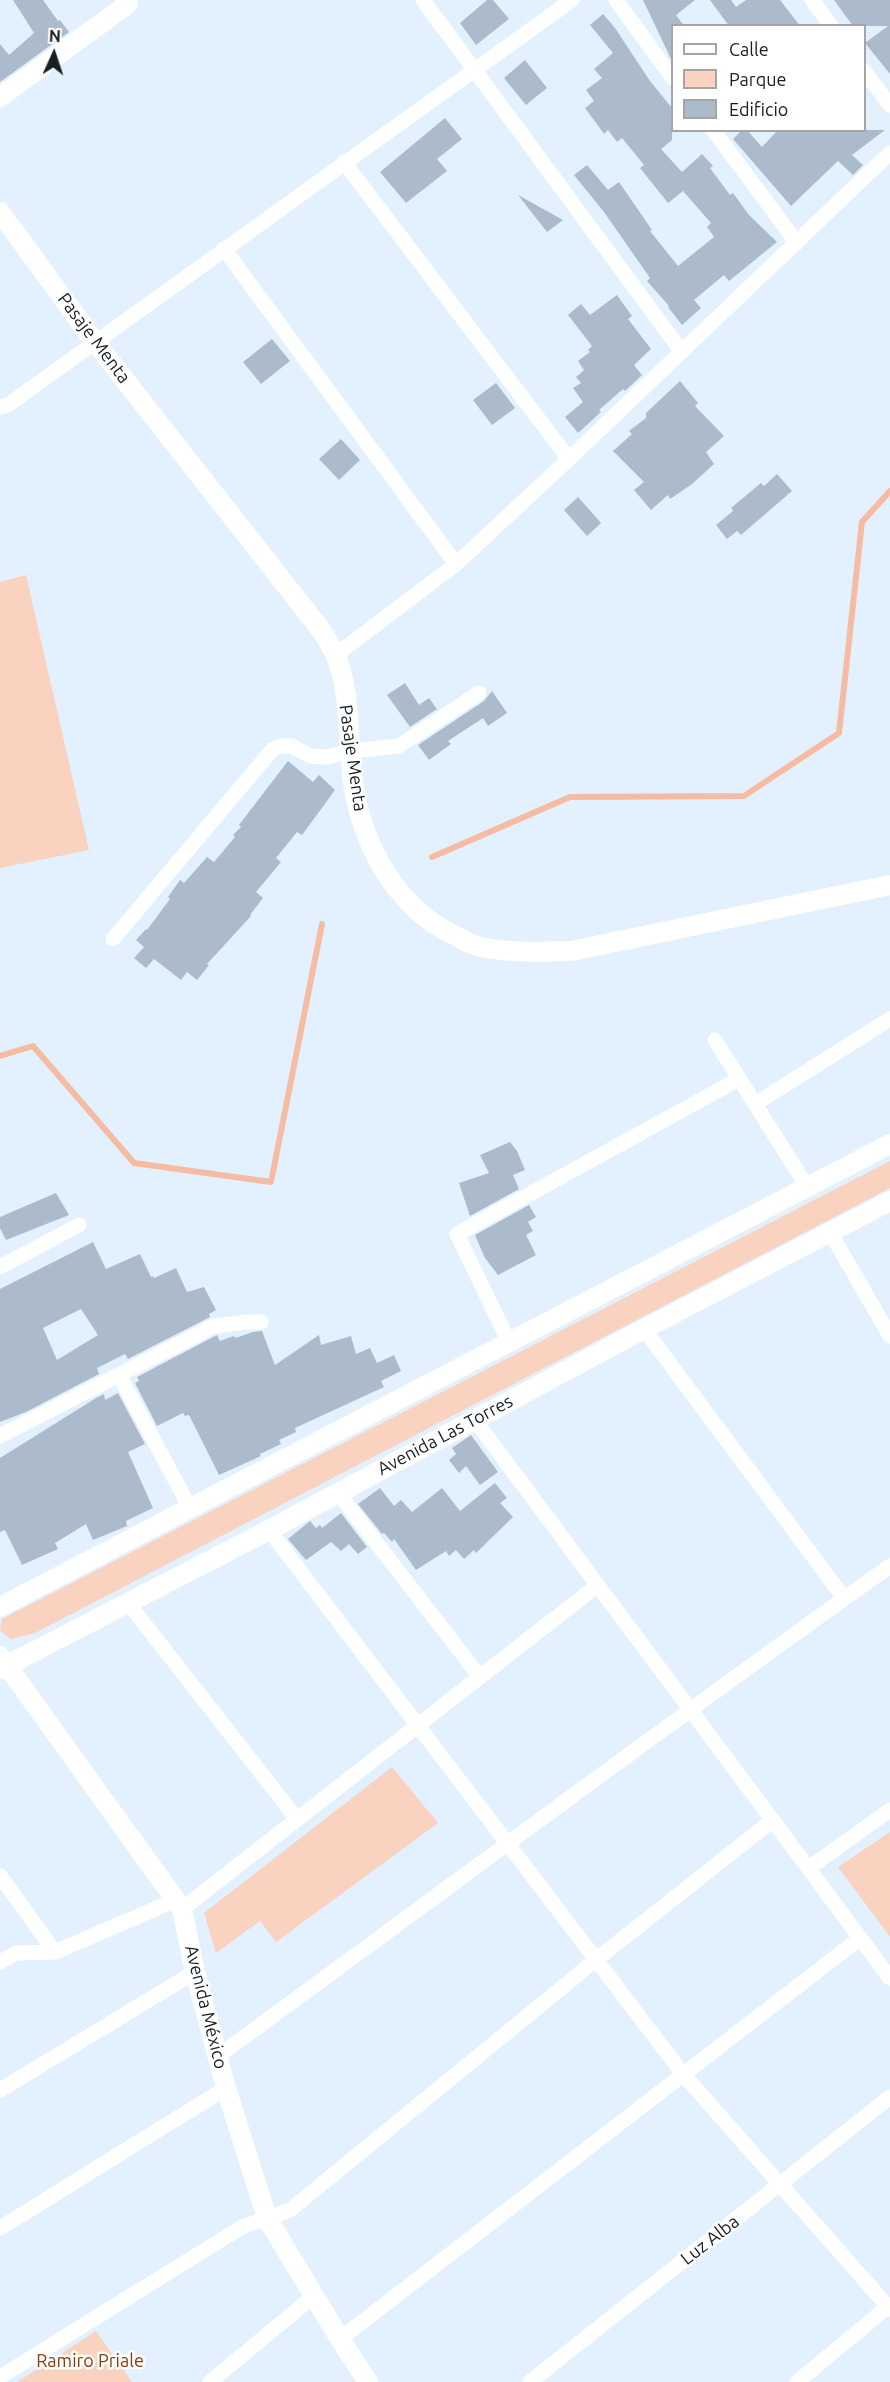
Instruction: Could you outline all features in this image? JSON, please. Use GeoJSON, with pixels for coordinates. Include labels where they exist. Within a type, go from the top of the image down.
{"type":"FeatureCollection","features":[{"type":"Feature","properties":{"kind":"street"},"geometry":{"type":"LineString","coordinates":[[423,0],[682,352]]}},
{"type":"Feature","properties":{"kind":"street"},"geometry":{"type":"LineString","coordinates":[[3,408],[572,0]]}},
{"type":"Feature","properties":{"kind":"street"},"geometry":{"type":"LineString","coordinates":[[616,0],[671,75]]}},
{"type":"Feature","properties":{"kind":"street"},"geometry":{"type":"LineString","coordinates":[[812,0],[830,24]]}},
{"type":"Feature","properties":{"kind":"street"},"geometry":{"type":"LineString","coordinates":[[0,97],[129,1]]}},
{"type":"Feature","properties":{"kind":"street"},"geometry":{"type":"LineString","coordinates":[[866,74],[890,105]]}},
{"type":"Feature","properties":{"kind":"street"},"geometry":{"type":"LineString","coordinates":[[714,132],[797,243]]}},
{"type":"Feature","properties":{"kind":"street"},"geometry":{"type":"LineString","coordinates":[[336,655],[456,564],[890,153]]}},
{"type":"Feature","properties":{"kind":"street"},"geometry":{"type":"LineString","coordinates":[[344,162],[569,459]]}},
{"type":"Feature","properties":{"kind":"street","name":"Pasaje Menta"},"geometry":{"type":"LineString","coordinates":[[0,212],[95,342],[321,630],[336,655],[342,677],[354,787],[361,819],[386,874],[402,897],[435,927],[478,947],[522,953],[571,951],[890,885]]}},
{"type":"Feature","properties":{"kind":"street"},"geometry":{"type":"LineString","coordinates":[[224,249],[456,564]]}},
{"type":"Feature","properties":{"kind":"street"},"geometry":{"type":"LineString","coordinates":[[113,939],[272,750],[280,746],[291,746],[311,756],[327,757],[351,751],[399,746],[479,693]]}},
{"type":"Feature","properties":{"kind":"street"},"geometry":{"type":"LineString","coordinates":[[755,1104],[890,1019]]}},
{"type":"Feature","properties":{"kind":"street"},"geometry":{"type":"LineString","coordinates":[[715,1040],[807,1187]]}},
{"type":"Feature","properties":{"kind":"street"},"geometry":{"type":"LineString","coordinates":[[508,1342],[457,1234],[739,1078]]}},
{"type":"Feature","properties":{"kind":"street"},"geometry":{"type":"LineString","coordinates":[[0,1607],[890,1144]]}},
{"type":"Feature","properties":{"kind":"street","name":"Avenida Las Torres"},"geometry":{"type":"LineString","coordinates":[[2,1664],[128,1603],[269,1530],[474,1419],[890,1201]]}},
{"type":"Feature","properties":{"kind":"street"},"geometry":{"type":"LineString","coordinates":[[0,1267],[79,1225]]}},
{"type":"Feature","properties":{"kind":"street"},"geometry":{"type":"LineString","coordinates":[[830,1232],[890,1336]]}},
{"type":"Feature","properties":{"kind":"street"},"geometry":{"type":"LineString","coordinates":[[0,1436],[214,1326],[261,1322]]}},
{"type":"Feature","properties":{"kind":"street"},"geometry":{"type":"LineString","coordinates":[[644,1329],[844,1598]]}},
{"type":"Feature","properties":{"kind":"street"},"geometry":{"type":"LineString","coordinates":[[119,1375],[190,1508]]}},
{"type":"Feature","properties":{"kind":"street"},"geometry":{"type":"LineString","coordinates":[[474,1419],[890,1978]]}},
{"type":"Feature","properties":{"kind":"street"},"geometry":{"type":"LineString","coordinates":[[338,1493],[480,1677]]}},
{"type":"Feature","properties":{"kind":"street"},"geometry":{"type":"LineString","coordinates":[[269,1530],[683,2074],[889,2307],[797,2382]]}},
{"type":"Feature","properties":{"kind":"street"},"geometry":{"type":"LineString","coordinates":[[218,2056],[690,1708],[890,1566]]}},
{"type":"Feature","properties":{"kind":"street"},"geometry":{"type":"LineString","coordinates":[[0,1962],[16,1953],[55,1952],[179,1904],[297,1820],[598,1585]]}},
{"type":"Feature","properties":{"kind":"street"},"geometry":{"type":"LineString","coordinates":[[128,1603],[297,1820]]}},
{"type":"Feature","properties":{"kind":"street","name":"Avenida México"},"geometry":{"type":"LineString","coordinates":[[2,1664],[179,1904],[226,2088],[267,2218],[368,2382]]}},
{"type":"Feature","properties":{"kind":"street"},"geometry":{"type":"LineString","coordinates":[[809,1868],[890,1810]]}},
{"type":"Feature","properties":{"kind":"street"},"geometry":{"type":"LineString","coordinates":[[0,2377],[242,2227],[290,2210],[597,1959],[773,1820]]}},
{"type":"Feature","properties":{"kind":"street"},"geometry":{"type":"LineString","coordinates":[[0,1876],[55,1952]]}},
{"type":"Feature","properties":{"kind":"street"},"geometry":{"type":"LineString","coordinates":[[340,2339],[860,1939]]}},
{"type":"Feature","properties":{"kind":"street"},"geometry":{"type":"LineString","coordinates":[[0,2090],[195,1972]]}},
{"type":"Feature","properties":{"kind":"street"},"geometry":{"type":"LineString","coordinates":[[0,2228],[226,2088]]}},
{"type":"Feature","properties":{"kind":"street","name":"Luz Alba"},"geometry":{"type":"LineString","coordinates":[[530,2382],[890,2097]]}},
{"type":"Feature","properties":{"kind":"street"},"geometry":{"type":"LineString","coordinates":[[210,2382],[315,2295]]}},
{"type":"Feature","properties":{"kind":"green space"},"geometry":{"type":"Polygon","coordinates":[[[26,575],[89,850],[0,868],[0,582],[26,575]]]}},
{"type":"Feature","properties":{"kind":"green space"},"geometry":{"type":"Polygon","coordinates":[[[890,1161],[890,1188],[35,1633],[11,1639],[0,1631],[2,1619],[890,1161]]]}},
{"type":"Feature","properties":{"kind":"green space"},"geometry":{"type":"Polygon","coordinates":[[[392,1767],[438,1823],[276,1942],[260,1921],[216,1953],[204,1913],[392,1767]]]}},
{"type":"Feature","properties":{"kind":"green space"},"geometry":{"type":"Polygon","coordinates":[[[890,1832],[890,1937],[838,1867],[890,1832]]]}},
{"type":"Feature","properties":{"kind":"green space","name":"Ramiro Priale"},"geometry":{"type":"Polygon","coordinates":[[[96,2331],[132,2382],[17,2382],[96,2331]]]}},
{"type":"Feature","properties":{"kind":"building"},"geometry":{"type":"Polygon","coordinates":[[[13,0],[43,0],[69,32],[0,82],[0,44],[9,55],[34,33],[13,0]]]}},
{"type":"Feature","properties":{"kind":"building"},"geometry":{"type":"Polygon","coordinates":[[[487,0],[493,0],[509,19],[476,45],[460,23],[487,0]]]}},
{"type":"Feature","properties":{"kind":"building"},"geometry":{"type":"Polygon","coordinates":[[[643,0],[695,0],[676,15],[683,24],[671,24],[671,59],[643,0]]]}},
{"type":"Feature","properties":{"kind":"building"},"geometry":{"type":"Polygon","coordinates":[[[710,0],[731,0],[736,7],[746,0],[780,0],[798,24],[728,24],[710,0]]]}},
{"type":"Feature","properties":{"kind":"building"},"geometry":{"type":"Polygon","coordinates":[[[834,0],[890,0],[890,74],[866,44],[888,26],[852,24],[834,0]]]}},
{"type":"Feature","properties":{"kind":"building"},"geometry":{"type":"Polygon","coordinates":[[[603,14],[671,107],[672,140],[661,149],[682,172],[702,154],[713,166],[710,168],[730,195],[733,193],[749,215],[777,242],[729,281],[724,275],[694,300],[701,308],[682,325],[647,281],[650,278],[604,212],[574,175],[587,165],[608,190],[619,182],[652,230],[650,231],[678,266],[714,237],[707,227],[711,223],[683,191],[668,203],[640,168],[644,165],[622,138],[617,142],[608,130],[604,134],[585,108],[594,101],[586,90],[602,78],[594,69],[613,53],[590,25],[603,14]]]}},
{"type":"Feature","properties":{"kind":"building"},"geometry":{"type":"Polygon","coordinates":[[[525,60],[547,88],[526,105],[504,78],[525,60]]]}},
{"type":"Feature","properties":{"kind":"building"},"geometry":{"type":"Polygon","coordinates":[[[445,118],[462,139],[437,159],[447,171],[406,203],[380,172],[445,118]]]}},
{"type":"Feature","properties":{"kind":"building"},"geometry":{"type":"Polygon","coordinates":[[[885,130],[852,155],[863,165],[853,175],[838,161],[791,206],[733,139],[740,132],[749,132],[762,147],[776,132],[885,130]]]}},
{"type":"Feature","properties":{"kind":"building"},"geometry":{"type":"Polygon","coordinates":[[[518,195],[563,220],[547,232],[518,195]]]}},
{"type":"Feature","properties":{"kind":"building"},"geometry":{"type":"Polygon","coordinates":[[[617,295],[632,316],[628,319],[651,349],[634,365],[642,375],[599,410],[601,412],[578,433],[565,417],[583,402],[573,388],[581,383],[576,377],[584,370],[578,361],[590,352],[588,350],[592,346],[568,315],[581,304],[590,315],[617,295]]]}},
{"type":"Feature","properties":{"kind":"building"},"geometry":{"type":"Polygon","coordinates":[[[272,339],[290,361],[261,384],[243,362],[272,339]]]}},
{"type":"Feature","properties":{"kind":"building"},"geometry":{"type":"Polygon","coordinates":[[[680,381],[698,403],[695,406],[724,436],[706,452],[714,464],[692,484],[670,499],[668,495],[651,510],[634,490],[644,482],[613,451],[632,434],[629,431],[646,418],[646,413],[680,381]]]}},
{"type":"Feature","properties":{"kind":"building"},"geometry":{"type":"Polygon","coordinates":[[[496,383],[515,408],[492,425],[473,400],[496,383]]]}},
{"type":"Feature","properties":{"kind":"building"},"geometry":{"type":"Polygon","coordinates":[[[341,439],[360,460],[339,480],[319,459],[341,439]]]}},
{"type":"Feature","properties":{"kind":"building"},"geometry":{"type":"Polygon","coordinates":[[[777,474],[792,491],[741,535],[737,531],[727,539],[716,525],[733,511],[731,508],[761,483],[764,486],[777,474]]]}},
{"type":"Feature","properties":{"kind":"building"},"geometry":{"type":"Polygon","coordinates":[[[578,497],[601,523],[587,536],[564,510],[578,497]]]}},
{"type":"Feature","properties":{"kind":"building"},"geometry":{"type":"Polygon","coordinates":[[[405,683],[419,705],[429,698],[437,709],[410,727],[387,695],[405,683]]]}},
{"type":"Feature","properties":{"kind":"building"},"geometry":{"type":"Polygon","coordinates":[[[492,691],[507,713],[488,726],[483,718],[448,741],[451,744],[429,760],[418,745],[484,701],[492,691]]]}},
{"type":"Feature","properties":{"kind":"building"},"geometry":{"type":"Polygon","coordinates":[[[288,761],[313,782],[319,775],[335,790],[302,835],[297,832],[276,858],[281,862],[256,892],[263,898],[251,916],[207,964],[209,965],[197,980],[187,972],[181,980],[154,959],[146,968],[134,958],[144,947],[136,940],[147,930],[170,899],[168,897],[180,880],[184,883],[207,857],[214,862],[235,837],[233,835],[241,827],[239,825],[288,761]]]}},
{"type":"Feature","properties":{"kind":"building"},"geometry":{"type":"Polygon","coordinates":[[[510,1142],[517,1151],[525,1170],[513,1175],[519,1189],[470,1216],[459,1183],[489,1173],[480,1155],[510,1142]]]}},
{"type":"Feature","properties":{"kind":"building"},"geometry":{"type":"Polygon","coordinates":[[[56,1193],[69,1215],[6,1240],[0,1228],[0,1217],[56,1193]]]}},
{"type":"Feature","properties":{"kind":"building"},"geometry":{"type":"Polygon","coordinates":[[[529,1205],[536,1217],[528,1222],[533,1231],[526,1235],[536,1255],[498,1275],[485,1258],[475,1235],[529,1205]]]}},
{"type":"Feature","properties":{"kind":"building"},"geometry":{"type":"Polygon","coordinates":[[[93,1242],[106,1269],[140,1254],[151,1277],[154,1278],[176,1268],[187,1292],[204,1287],[216,1310],[209,1314],[210,1317],[128,1359],[125,1354],[97,1368],[99,1374],[26,1412],[0,1422],[0,1289],[93,1242]],[[81,1309],[43,1328],[57,1360],[98,1335],[81,1309]]]}},
{"type":"Feature","properties":{"kind":"building"},"geometry":{"type":"Polygon","coordinates":[[[262,1331],[275,1365],[319,1335],[321,1345],[351,1336],[356,1354],[370,1348],[377,1363],[394,1355],[401,1371],[381,1381],[384,1387],[295,1428],[296,1432],[279,1440],[281,1444],[219,1475],[189,1415],[185,1416],[183,1413],[157,1426],[135,1383],[139,1381],[137,1377],[217,1335],[220,1341],[262,1331]]]}},
{"type":"Feature","properties":{"kind":"building"},"geometry":{"type":"Polygon","coordinates":[[[118,1393],[145,1444],[128,1452],[153,1508],[126,1521],[127,1526],[93,1540],[86,1524],[55,1543],[58,1549],[22,1565],[5,1530],[0,1532],[0,1458],[96,1398],[104,1394],[105,1400],[118,1393]]]}},
{"type":"Feature","properties":{"kind":"building"},"geometry":{"type":"Polygon","coordinates":[[[471,1435],[498,1472],[480,1485],[466,1466],[459,1473],[449,1460],[456,1454],[452,1448],[471,1435]]]}},
{"type":"Feature","properties":{"kind":"building"},"geometry":{"type":"Polygon","coordinates":[[[495,1483],[507,1498],[500,1503],[513,1517],[476,1553],[474,1550],[464,1559],[456,1550],[449,1556],[446,1551],[416,1570],[394,1539],[392,1542],[384,1533],[382,1534],[358,1504],[380,1488],[394,1506],[401,1500],[412,1512],[442,1488],[460,1511],[495,1483]]]}},
{"type":"Feature","properties":{"kind":"building"},"geometry":{"type":"Polygon","coordinates":[[[341,1513],[367,1547],[358,1554],[349,1544],[341,1551],[331,1542],[306,1560],[288,1539],[310,1521],[316,1528],[320,1525],[322,1528],[341,1513]]]}},
{"type":"Feature","properties":{"kind":"waterway"},"geometry":{"type":"LineString","coordinates":[[432,857],[570,797],[744,796],[839,733],[862,522],[890,491]]}},
{"type":"Feature","properties":{"kind":"waterway"},"geometry":{"type":"LineString","coordinates":[[0,1056],[33,1046],[134,1163],[271,1182],[322,924]]}}]}
